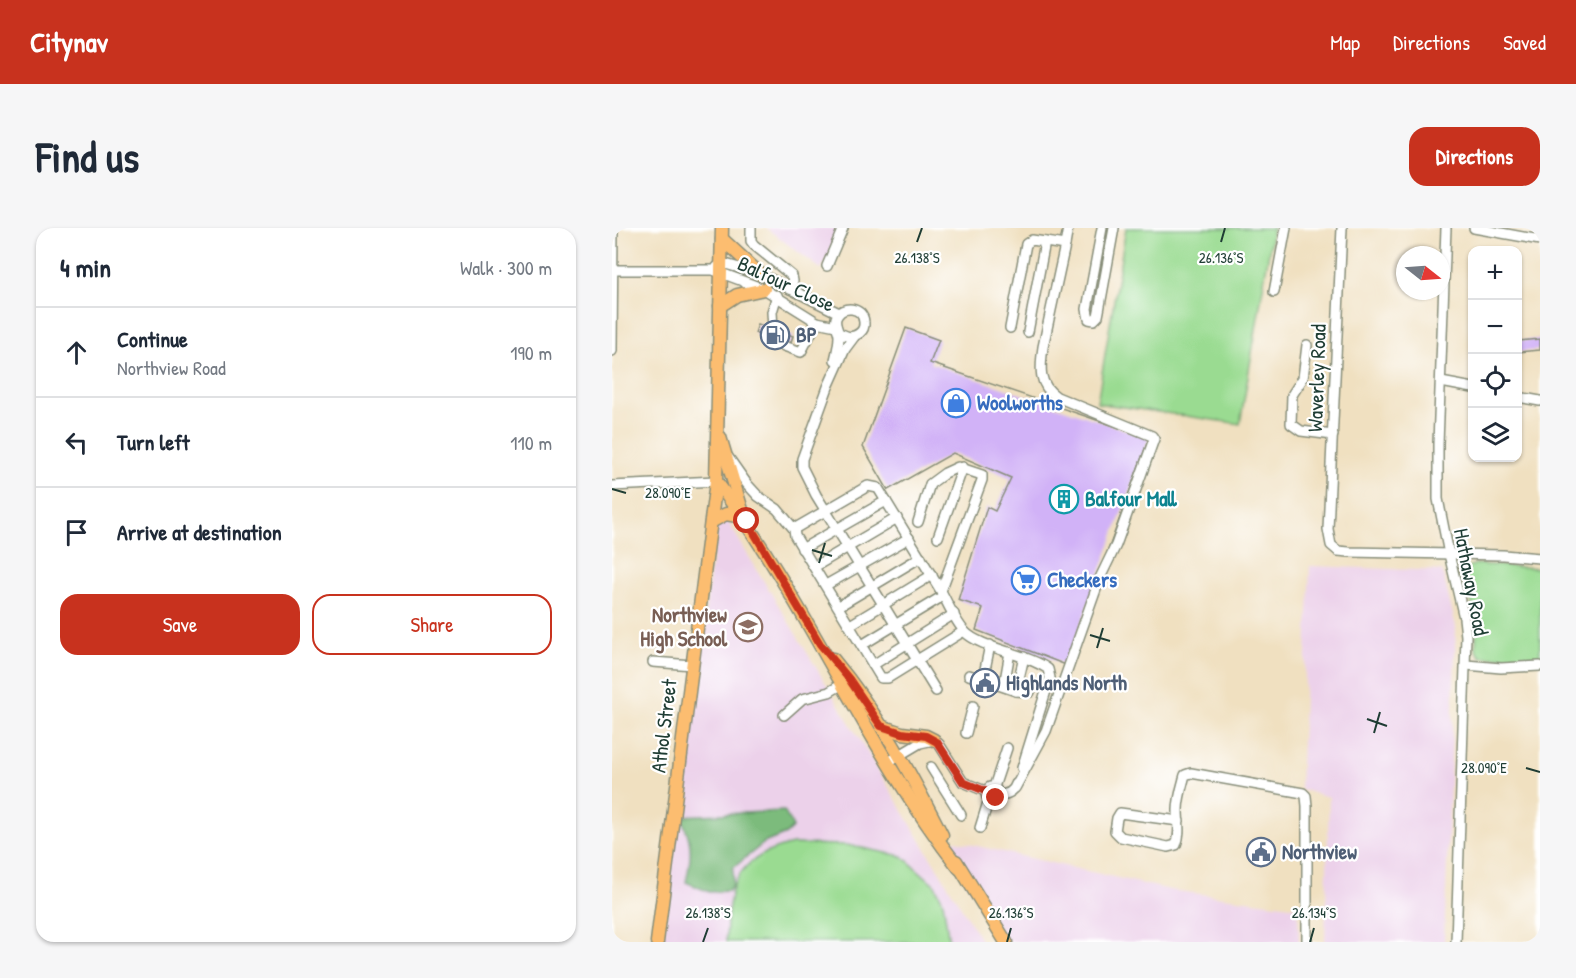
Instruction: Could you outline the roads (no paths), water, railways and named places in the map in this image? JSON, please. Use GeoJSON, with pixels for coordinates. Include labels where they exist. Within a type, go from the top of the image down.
{"type":"FeatureCollection","features":[{"type":"Feature","properties":{"kind":"main road","name":"Athol Street"},"geometry":{"type":"LineString","coordinates":[[657,942],[716,481],[719,269],[722,234]]}},
{"type":"Feature","properties":{"kind":"main road"},"geometry":{"type":"LineString","coordinates":[[722,234],[760,274]]}},
{"type":"Feature","properties":{"kind":"main road"},"geometry":{"type":"LineString","coordinates":[[720,306],[737,295],[764,289]]}},
{"type":"Feature","properties":{"kind":"main road"},"geometry":{"type":"LineString","coordinates":[[718,434],[745,519]]}},
{"type":"Feature","properties":{"kind":"main road"},"geometry":{"type":"LineString","coordinates":[[716,481],[745,519],[888,762],[936,838],[959,868]]}},
{"type":"Feature","properties":{"kind":"main road"},"geometry":{"type":"LineString","coordinates":[[711,522],[726,514],[745,519]]}},
{"type":"Feature","properties":{"kind":"main road"},"geometry":{"type":"LineString","coordinates":[[820,644],[849,679],[900,755],[959,868],[1006,942]]}},
{"type":"Feature","properties":{"kind":"main road"},"geometry":{"type":"LineString","coordinates":[[881,726],[902,733],[926,736],[934,740]]}},
{"type":"Feature","properties":{"kind":"street"},"geometry":{"type":"LineString","coordinates":[[612,351],[613,228]]}},
{"type":"Feature","properties":{"kind":"street"},"geometry":{"type":"LineString","coordinates":[[751,228],[754,245],[792,276],[790,289]]}},
{"type":"Feature","properties":{"kind":"street"},"geometry":{"type":"LineString","coordinates":[[827,266],[843,228]]}},
{"type":"Feature","properties":{"kind":"street"},"geometry":{"type":"LineString","coordinates":[[888,762],[920,743],[934,740],[939,744],[963,782],[991,793],[1004,795],[1015,788],[1046,731],[1102,572],[1116,545],[1154,439],[1152,435],[1058,397],[1048,391],[1042,381],[1040,364],[1068,228]]}},
{"type":"Feature","properties":{"kind":"street"},"geometry":{"type":"LineString","coordinates":[[1102,228],[1087,309],[1089,319],[1094,320],[1099,311],[1114,228]]}},
{"type":"Feature","properties":{"kind":"street"},"geometry":{"type":"LineString","coordinates":[[1274,292],[1286,228]]}},
{"type":"Feature","properties":{"kind":"street","name":"Waverley Road"},"geometry":{"type":"LineString","coordinates":[[1342,228],[1328,529],[1331,545],[1342,552],[1449,554]]}},
{"type":"Feature","properties":{"kind":"street","name":"Hathaway Road"},"geometry":{"type":"LineString","coordinates":[[1446,228],[1438,499],[1464,618],[1466,665],[1456,942]]}},
{"type":"Feature","properties":{"kind":"street"},"geometry":{"type":"LineString","coordinates":[[1474,228],[1540,240]]}},
{"type":"Feature","properties":{"kind":"street"},"geometry":{"type":"LineString","coordinates":[[1010,328],[1026,244],[1032,240],[1065,245]]}},
{"type":"Feature","properties":{"kind":"street"},"geometry":{"type":"LineString","coordinates":[[1028,332],[1044,242]]}},
{"type":"Feature","properties":{"kind":"street"},"geometry":{"type":"LineString","coordinates":[[613,270],[719,269]]}},
{"type":"Feature","properties":{"kind":"street","name":"Balfour Close"},"geometry":{"type":"LineString","coordinates":[[719,269],[760,274],[839,313]]}},
{"type":"Feature","properties":{"kind":"street","name":"Balfour Close"},"geometry":{"type":"LineString","coordinates":[[719,269],[777,295],[817,322],[838,330]]}},
{"type":"Feature","properties":{"kind":"street"},"geometry":{"type":"LineString","coordinates":[[773,328],[772,312],[777,295]]}},
{"type":"Feature","properties":{"kind":"street"},"geometry":{"type":"LineString","coordinates":[[828,387],[836,356],[837,317],[843,310],[852,308],[860,313],[864,327],[845,349],[828,387],[802,459],[802,467],[816,495],[936,691]]}},
{"type":"Feature","properties":{"kind":"street"},"geometry":{"type":"LineString","coordinates":[[779,341],[784,346],[801,352],[817,322]]}},
{"type":"Feature","properties":{"kind":"street"},"geometry":{"type":"LineString","coordinates":[[838,330],[849,337],[854,336]]}},
{"type":"Feature","properties":{"kind":"street"},"geometry":{"type":"LineString","coordinates":[[1306,345],[1303,378],[1292,395],[1291,424],[1301,431],[1333,435]]}},
{"type":"Feature","properties":{"kind":"street"},"geometry":{"type":"LineString","coordinates":[[1441,382],[1468,387]]}},
{"type":"Feature","properties":{"kind":"street"},"geometry":{"type":"LineString","coordinates":[[1522,397],[1540,401]]}},
{"type":"Feature","properties":{"kind":"street"},"geometry":{"type":"LineString","coordinates":[[726,455],[747,484],[777,509],[794,530],[802,549],[881,678],[888,678],[964,631]]}},
{"type":"Feature","properties":{"kind":"street"},"geometry":{"type":"LineString","coordinates":[[938,537],[963,467]]}},
{"type":"Feature","properties":{"kind":"street"},"geometry":{"type":"LineString","coordinates":[[862,645],[942,593],[982,480],[980,473],[963,467],[952,468],[932,482],[918,522]]}},
{"type":"Feature","properties":{"kind":"street"},"geometry":{"type":"LineString","coordinates":[[612,486],[716,481]]}},
{"type":"Feature","properties":{"kind":"street"},"geometry":{"type":"LineString","coordinates":[[794,530],[868,486],[878,488],[964,631],[976,640],[1024,657],[1048,669],[1050,678],[1015,788]]}},
{"type":"Feature","properties":{"kind":"street"},"geometry":{"type":"LineString","coordinates":[[802,549],[886,501]]}},
{"type":"Feature","properties":{"kind":"street"},"geometry":{"type":"LineString","coordinates":[[814,567],[897,518]]}},
{"type":"Feature","properties":{"kind":"street"},"geometry":{"type":"LineString","coordinates":[[826,585],[909,538]]}},
{"type":"Feature","properties":{"kind":"street"},"geometry":{"type":"LineString","coordinates":[[1449,554],[1540,558]]}},
{"type":"Feature","properties":{"kind":"street"},"geometry":{"type":"LineString","coordinates":[[839,606],[921,557]]}},
{"type":"Feature","properties":{"kind":"street"},"geometry":{"type":"LineString","coordinates":[[850,625],[932,575]]}},
{"type":"Feature","properties":{"kind":"street"},"geometry":{"type":"LineString","coordinates":[[873,665],[954,615]]}},
{"type":"Feature","properties":{"kind":"street"},"geometry":{"type":"LineString","coordinates":[[983,679],[990,645]]}},
{"type":"Feature","properties":{"kind":"street"},"geometry":{"type":"LineString","coordinates":[[1004,686],[1010,652]]}},
{"type":"Feature","properties":{"kind":"street"},"geometry":{"type":"LineString","coordinates":[[1016,691],[1024,657]]}},
{"type":"Feature","properties":{"kind":"street"},"geometry":{"type":"LineString","coordinates":[[653,662],[692,665]]}},
{"type":"Feature","properties":{"kind":"street"},"geometry":{"type":"LineString","coordinates":[[1466,665],[1501,668],[1540,666]]}},
{"type":"Feature","properties":{"kind":"street"},"geometry":{"type":"LineString","coordinates":[[969,675],[1016,691],[1030,692],[1033,684]]}},
{"type":"Feature","properties":{"kind":"street"},"geometry":{"type":"LineString","coordinates":[[784,715],[802,699],[829,692],[841,685]]}},
{"type":"Feature","properties":{"kind":"street"},"geometry":{"type":"LineString","coordinates":[[966,733],[973,706]]}},
{"type":"Feature","properties":{"kind":"street"},"geometry":{"type":"LineString","coordinates":[[980,828],[1007,748]]}},
{"type":"Feature","properties":{"kind":"street"},"geometry":{"type":"LineString","coordinates":[[932,767],[961,815]]}},
{"type":"Feature","properties":{"kind":"street"},"geometry":{"type":"LineString","coordinates":[[1179,821],[1118,813],[1115,831],[1118,836],[1175,846],[1179,838],[1179,821],[1178,809],[1185,775],[1191,773],[1303,793],[1306,796],[1307,806],[1307,942]]}},
{"type":"Feature","properties":{"kind":"place","name":"BP"},"geometry":{"type":"Point","coordinates":[775,335]}},
{"type":"Feature","properties":{"kind":"place","name":"Woolworths"},"geometry":{"type":"Point","coordinates":[956,403]}},
{"type":"Feature","properties":{"kind":"place","name":"Balfour Mall"},"geometry":{"type":"Point","coordinates":[1064,499]}},
{"type":"Feature","properties":{"kind":"place","name":"Checkers"},"geometry":{"type":"Point","coordinates":[1026,580]}},
{"type":"Feature","properties":{"kind":"place","name":"Northview High School"},"geometry":{"type":"Point","coordinates":[748,627]}},
{"type":"Feature","properties":{"kind":"place","name":"Highlands North"},"geometry":{"type":"Point","coordinates":[985,683]}},
{"type":"Feature","properties":{"kind":"place","name":"Northview"},"geometry":{"type":"Point","coordinates":[1261,852]}}]}
